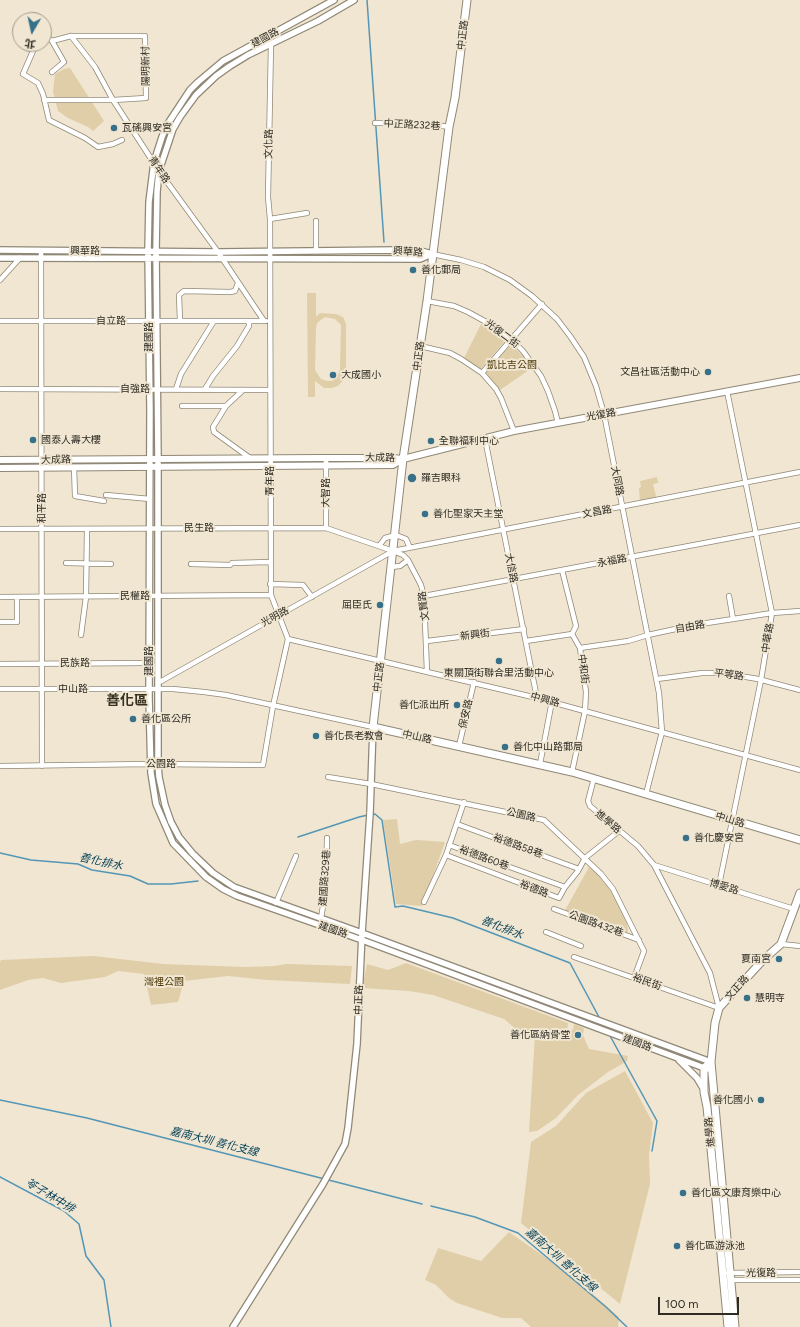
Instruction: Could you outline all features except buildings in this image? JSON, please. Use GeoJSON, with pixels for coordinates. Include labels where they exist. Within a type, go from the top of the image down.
{"type":"FeatureCollection","features":[{"type":"Feature","properties":{"kind":"main road","name":"中正路"},"geometry":{"type":"LineString","coordinates":[[373,727],[404,459],[427,301],[449,127],[455,98],[467,0]]}},
{"type":"Feature","properties":{"kind":"main road","name":"光復路"},"geometry":{"type":"LineString","coordinates":[[404,459],[514,431],[800,378]]}},
{"type":"Feature","properties":{"kind":"main road","name":"大成路"},"geometry":{"type":"LineString","coordinates":[[0,460],[250,458],[404,459]]}},
{"type":"Feature","properties":{"kind":"main road","name":"大成路"},"geometry":{"type":"LineString","coordinates":[[0,468],[393,465],[404,459]]}},
{"type":"Feature","properties":{"kind":"main road","name":"中山路"},"geometry":{"type":"LineString","coordinates":[[373,727],[572,772],[800,840]]}},
{"type":"Feature","properties":{"kind":"main road"},"geometry":{"type":"LineString","coordinates":[[781,944],[800,893]]}},
{"type":"Feature","properties":{"kind":"main road","name":"文正路"},"geometry":{"type":"LineString","coordinates":[[710,1062],[715,1023],[719,1008],[763,960],[781,944]]}},
{"type":"Feature","properties":{"kind":"main road"},"geometry":{"type":"LineString","coordinates":[[704,1068],[710,1062]]}},
{"type":"Feature","properties":{"kind":"main road","name":"進學路"},"geometry":{"type":"LineString","coordinates":[[710,1062],[712,1070],[727,1277],[728,1327]]}},
{"type":"Feature","properties":{"kind":"main road","name":"進學路"},"geometry":{"type":"LineString","coordinates":[[704,1068],[704,1092],[727,1277],[735,1327]]}},
{"type":"Feature","properties":{"kind":"street","name":"建國路"},"geometry":{"type":"LineString","coordinates":[[334,0],[224,61],[190,90],[167,125],[154,162],[149,195],[148,251],[150,389],[149,689],[151,764],[156,804],[173,842],[206,877],[237,896],[362,940],[712,1070]]}},
{"type":"Feature","properties":{"kind":"street","name":"建國路"},"geometry":{"type":"LineString","coordinates":[[354,0],[318,21],[230,66],[216,76],[196,95],[173,129],[159,171],[156,251],[158,764],[162,794],[171,822],[185,844],[212,873],[240,890],[362,932],[710,1062]]}},
{"type":"Feature","properties":{"kind":"street","name":"陽明新村"},"geometry":{"type":"LineString","coordinates":[[44,100],[113,100],[146,98],[145,36],[71,36],[52,41]]}},
{"type":"Feature","properties":{"kind":"street","name":"青年路"},"geometry":{"type":"LineString","coordinates":[[71,36],[95,67],[113,100],[159,171],[218,252],[238,283],[267,321]]}},
{"type":"Feature","properties":{"kind":"street"},"geometry":{"type":"LineString","coordinates":[[267,37],[271,44]]}},
{"type":"Feature","properties":{"kind":"street"},"geometry":{"type":"LineString","coordinates":[[52,41],[64,62],[52,72]]}},
{"type":"Feature","properties":{"kind":"street","name":"文化路"},"geometry":{"type":"LineString","coordinates":[[270,252],[268,197],[271,44]]}},
{"type":"Feature","properties":{"kind":"street"},"geometry":{"type":"LineString","coordinates":[[33,52],[23,74],[38,83],[49,120],[85,138],[98,147],[113,144],[122,140]]}},
{"type":"Feature","properties":{"kind":"street","name":"中正路232巷"},"geometry":{"type":"LineString","coordinates":[[375,123],[423,123],[449,127]]}},
{"type":"Feature","properties":{"kind":"street"},"geometry":{"type":"LineString","coordinates":[[270,219],[307,213]]}},
{"type":"Feature","properties":{"kind":"street"},"geometry":{"type":"LineString","coordinates":[[316,221],[316,251]]}},
{"type":"Feature","properties":{"kind":"street","name":"興華路"},"geometry":{"type":"LineString","coordinates":[[0,250],[218,252],[421,251],[432,254]]}},
{"type":"Feature","properties":{"kind":"street","name":"和平路"},"geometry":{"type":"LineString","coordinates":[[41,251],[42,766]]}},
{"type":"Feature","properties":{"kind":"street","name":"青年路"},"geometry":{"type":"LineString","coordinates":[[270,252],[267,321],[270,390],[270,595],[288,639]]}},
{"type":"Feature","properties":{"kind":"street","name":"興華路"},"geometry":{"type":"LineString","coordinates":[[0,258],[420,259],[432,254]]}},
{"type":"Feature","properties":{"kind":"street","name":"大同路"},"geometry":{"type":"LineString","coordinates":[[432,254],[461,260],[492,271],[510,280],[542,304],[562,324],[581,353],[596,386],[604,414],[633,557],[657,679],[662,713],[662,732],[646,794]]}},
{"type":"Feature","properties":{"kind":"street"},"geometry":{"type":"LineString","coordinates":[[0,280],[20,258]]}},
{"type":"Feature","properties":{"kind":"street"},"geometry":{"type":"LineString","coordinates":[[180,321],[179,295],[184,291],[230,292],[235,291],[238,283]]}},
{"type":"Feature","properties":{"kind":"street","name":"光復二街"},"geometry":{"type":"LineString","coordinates":[[427,301],[454,306],[468,312],[488,323],[511,339],[523,351],[541,376],[548,391],[558,423]]}},
{"type":"Feature","properties":{"kind":"street"},"geometry":{"type":"LineString","coordinates":[[482,373],[542,304]]}},
{"type":"Feature","properties":{"kind":"street","name":"自立路"},"geometry":{"type":"LineString","coordinates":[[0,321],[267,321]]}},
{"type":"Feature","properties":{"kind":"street"},"geometry":{"type":"LineString","coordinates":[[176,389],[181,374],[214,321]]}},
{"type":"Feature","properties":{"kind":"street"},"geometry":{"type":"LineString","coordinates":[[205,390],[213,376],[237,346],[249,326],[249,321]]}},
{"type":"Feature","properties":{"kind":"street"},"geometry":{"type":"LineString","coordinates":[[420,346],[450,353],[482,373],[496,389],[501,398],[514,431]]}},
{"type":"Feature","properties":{"kind":"street","name":"自強路"},"geometry":{"type":"LineString","coordinates":[[0,389],[270,390]]}},
{"type":"Feature","properties":{"kind":"street"},"geometry":{"type":"LineString","coordinates":[[244,390],[226,406],[213,427],[214,432],[250,458]]}},
{"type":"Feature","properties":{"kind":"street","name":"中華路"},"geometry":{"type":"LineString","coordinates":[[719,885],[761,680],[772,613],[727,391]]}},
{"type":"Feature","properties":{"kind":"street"},"geometry":{"type":"LineString","coordinates":[[182,406],[226,406]]}},
{"type":"Feature","properties":{"kind":"street","name":"大信路"},"geometry":{"type":"LineString","coordinates":[[485,439],[537,698]]}},
{"type":"Feature","properties":{"kind":"street","name":"大智路"},"geometry":{"type":"LineString","coordinates":[[326,458],[326,528]]}},
{"type":"Feature","properties":{"kind":"street"},"geometry":{"type":"LineString","coordinates":[[74,467],[75,496],[104,501]]}},
{"type":"Feature","properties":{"kind":"street","name":"文昌路"},"geometry":{"type":"LineString","coordinates":[[393,551],[800,472]]}},
{"type":"Feature","properties":{"kind":"street"},"geometry":{"type":"LineString","coordinates":[[106,495],[150,499]]}},
{"type":"Feature","properties":{"kind":"street","name":"永福路"},"geometry":{"type":"LineString","coordinates":[[424,596],[800,525]]}},
{"type":"Feature","properties":{"kind":"street","name":"民生路"},"geometry":{"type":"LineString","coordinates":[[0,529],[326,528],[393,551]]}},
{"type":"Feature","properties":{"kind":"street"},"geometry":{"type":"LineString","coordinates":[[82,635],[86,597],[87,529]]}},
{"type":"Feature","properties":{"kind":"street"},"geometry":{"type":"LineString","coordinates":[[379,546],[385,538],[395,535],[406,539],[410,548]]}},
{"type":"Feature","properties":{"kind":"street"},"geometry":{"type":"LineString","coordinates":[[391,567],[400,566],[408,560],[403,555],[393,551]]}},
{"type":"Feature","properties":{"kind":"street","name":"光明路"},"geometry":{"type":"LineString","coordinates":[[158,686],[393,551]]}},
{"type":"Feature","properties":{"kind":"street","name":"文賢路"},"geometry":{"type":"LineString","coordinates":[[408,560],[421,586],[424,596],[427,641],[427,672]]}},
{"type":"Feature","properties":{"kind":"street"},"geometry":{"type":"LineString","coordinates":[[191,564],[230,565],[232,563],[270,562]]}},
{"type":"Feature","properties":{"kind":"street"},"geometry":{"type":"LineString","coordinates":[[66,563],[111,564]]}},
{"type":"Feature","properties":{"kind":"street"},"geometry":{"type":"LineString","coordinates":[[526,641],[572,634],[576,626],[562,570]]}},
{"type":"Feature","properties":{"kind":"street"},"geometry":{"type":"LineString","coordinates":[[270,584],[303,585],[312,597]]}},
{"type":"Feature","properties":{"kind":"street","name":"民權路"},"geometry":{"type":"LineString","coordinates":[[0,597],[270,595]]}},
{"type":"Feature","properties":{"kind":"street"},"geometry":{"type":"LineString","coordinates":[[729,596],[733,619]]}},
{"type":"Feature","properties":{"kind":"street"},"geometry":{"type":"LineString","coordinates":[[0,622],[18,622],[17,597]]}},
{"type":"Feature","properties":{"kind":"street","name":"自由路"},"geometry":{"type":"LineString","coordinates":[[580,648],[628,641],[694,625],[772,613],[800,611]]}},
{"type":"Feature","properties":{"kind":"street","name":"新興街"},"geometry":{"type":"LineString","coordinates":[[427,641],[524,629]]}},
{"type":"Feature","properties":{"kind":"street","name":"中和街"},"geometry":{"type":"LineString","coordinates":[[572,634],[580,648],[586,692],[585,711],[572,772]]}},
{"type":"Feature","properties":{"kind":"street"},"geometry":{"type":"LineString","coordinates":[[273,706],[288,639]]}},
{"type":"Feature","properties":{"kind":"street","name":"中興路"},"geometry":{"type":"LineString","coordinates":[[288,639],[552,701],[800,770]]}},
{"type":"Feature","properties":{"kind":"street","name":"民族路"},"geometry":{"type":"LineString","coordinates":[[0,664],[149,663]]}},
{"type":"Feature","properties":{"kind":"street","name":"平等路"},"geometry":{"type":"LineString","coordinates":[[657,679],[709,673],[761,680],[800,690]]}},
{"type":"Feature","properties":{"kind":"street","name":"保安路"},"geometry":{"type":"LineString","coordinates":[[459,746],[474,682]]}},
{"type":"Feature","properties":{"kind":"street","name":"中山路"},"geometry":{"type":"LineString","coordinates":[[0,689],[149,689],[158,686],[177,690],[215,693],[373,727]]}},
{"type":"Feature","properties":{"kind":"street"},"geometry":{"type":"LineString","coordinates":[[540,764],[552,701]]}},
{"type":"Feature","properties":{"kind":"street","name":"公園路"},"geometry":{"type":"LineString","coordinates":[[0,766],[151,764],[263,765],[273,706]]}},
{"type":"Feature","properties":{"kind":"street","name":"中正路"},"geometry":{"type":"LineString","coordinates":[[233,1327],[328,1176],[344,1144],[348,1128],[357,1044],[362,932],[370,815],[373,727]]}},
{"type":"Feature","properties":{"kind":"street","name":"公園路"},"geometry":{"type":"LineString","coordinates":[[328,777],[464,802],[544,820],[563,840],[585,858],[613,888],[644,951],[634,978]]}},
{"type":"Feature","properties":{"kind":"street","name":"進學路"},"geometry":{"type":"LineString","coordinates":[[594,778],[588,801],[590,806],[638,846],[654,865],[710,973],[719,1008]]}},
{"type":"Feature","properties":{"kind":"street"},"geometry":{"type":"LineString","coordinates":[[424,902],[446,855],[464,802]]}},
{"type":"Feature","properties":{"kind":"street","name":"裕德路58巷"},"geometry":{"type":"LineString","coordinates":[[456,824],[579,869]]}},
{"type":"Feature","properties":{"kind":"street","name":"裕德路"},"geometry":{"type":"LineString","coordinates":[[446,855],[559,898],[585,858],[619,831]]}},
{"type":"Feature","properties":{"kind":"street","name":"建國路329巷"},"geometry":{"type":"LineString","coordinates":[[321,918],[326,889],[327,838]]}},
{"type":"Feature","properties":{"kind":"street","name":"裕德路60巷"},"geometry":{"type":"LineString","coordinates":[[449,845],[565,887]]}},
{"type":"Feature","properties":{"kind":"street"},"geometry":{"type":"LineString","coordinates":[[276,903],[296,856]]}},
{"type":"Feature","properties":{"kind":"street","name":"博愛路"},"geometry":{"type":"LineString","coordinates":[[654,865],[794,908]]}},
{"type":"Feature","properties":{"kind":"street","name":"公園路432巷"},"geometry":{"type":"LineString","coordinates":[[554,909],[639,940]]}},
{"type":"Feature","properties":{"kind":"street"},"geometry":{"type":"LineString","coordinates":[[546,932],[581,946]]}},
{"type":"Feature","properties":{"kind":"street"},"geometry":{"type":"LineString","coordinates":[[781,944],[800,946]]}},
{"type":"Feature","properties":{"kind":"street","name":"裕民街"},"geometry":{"type":"LineString","coordinates":[[574,957],[719,1008]]}},
{"type":"Feature","properties":{"kind":"street"},"geometry":{"type":"LineString","coordinates":[[676,1057],[697,1078],[701,1083],[704,1092]]}},
{"type":"Feature","properties":{"kind":"street","name":"光復路"},"geometry":{"type":"LineString","coordinates":[[727,1277],[800,1272]]}},
{"type":"Feature","properties":{"kind":"street","name":"光復路"},"geometry":{"type":"LineString","coordinates":[[727,1277],[800,1280]]}},
{"type":"Feature","properties":{"kind":"green space"},"geometry":{"type":"Polygon","coordinates":[[[70,68],[104,121],[93,131],[58,111],[53,92],[55,74],[64,69],[70,68]]]}},
{"type":"Feature","properties":{"kind":"green space"},"geometry":{"type":"Polygon","coordinates":[[[307,293],[316,293],[316,317],[320,313],[336,314],[343,317],[346,324],[346,370],[345,378],[338,386],[324,388],[315,381],[315,397],[308,397],[307,293]],[[325,317],[317,323],[316,328],[315,370],[321,379],[327,381],[332,381],[337,378],[340,369],[341,325],[335,319],[325,317]]]}},
{"type":"Feature","properties":{"kind":"green space"},"geometry":{"type":"Polygon","coordinates":[[[481,324],[502,338],[504,342],[480,370],[463,360],[481,324]]]}},
{"type":"Feature","properties":{"kind":"green space","name":"凱比吉公園"},"geometry":{"type":"Polygon","coordinates":[[[511,346],[513,346],[523,356],[532,368],[500,390],[486,372],[511,346]]]}},
{"type":"Feature","properties":{"kind":"green space"},"geometry":{"type":"Polygon","coordinates":[[[657,477],[658,483],[653,484],[657,500],[640,503],[640,481],[657,477]]]}},
{"type":"Feature","properties":{"kind":"green space"},"geometry":{"type":"Polygon","coordinates":[[[397,819],[400,844],[416,840],[445,842],[422,906],[396,904],[383,820],[397,819]]]}},
{"type":"Feature","properties":{"kind":"green space"},"geometry":{"type":"Polygon","coordinates":[[[589,867],[598,873],[608,885],[626,919],[628,930],[627,934],[563,914],[589,867]]]}},
{"type":"Feature","properties":{"kind":"green space","name":"灣裡公園"},"geometry":{"type":"Polygon","coordinates":[[[94,956],[163,964],[246,967],[287,964],[352,966],[350,984],[267,980],[228,976],[184,981],[178,1002],[151,1005],[144,974],[118,971],[105,977],[61,983],[43,978],[28,980],[0,990],[1,960],[94,956]]]}},
{"type":"Feature","properties":{"kind":"green space"},"geometry":{"type":"Polygon","coordinates":[[[406,963],[568,1023],[567,1031],[573,1030],[574,1024],[584,1028],[583,1035],[589,1049],[628,1056],[627,1061],[608,1072],[578,1095],[556,1118],[537,1131],[529,1132],[535,1034],[523,1035],[504,1019],[433,995],[409,991],[362,988],[367,964],[388,970],[406,963]]]}},
{"type":"Feature","properties":{"kind":"green space"},"geometry":{"type":"Polygon","coordinates":[[[625,1071],[653,1123],[649,1155],[650,1184],[620,1304],[521,1223],[531,1142],[556,1126],[586,1093],[625,1071]]]}},
{"type":"Feature","properties":{"kind":"green space"},"geometry":{"type":"Polygon","coordinates":[[[509,1232],[572,1276],[619,1317],[618,1327],[531,1327],[521,1318],[502,1318],[457,1303],[449,1298],[436,1285],[425,1280],[438,1248],[481,1261],[509,1232]]]}},
{"type":"Feature","properties":{"kind":"waterway"},"geometry":{"type":"LineString","coordinates":[[367,0],[384,242]]}},
{"type":"Feature","properties":{"kind":"waterway","name":"善化排水"},"geometry":{"type":"LineString","coordinates":[[372,815],[375,814],[382,820],[395,907],[403,906],[453,918],[570,963],[600,1019]]}},
{"type":"Feature","properties":{"kind":"waterway","name":"善化排水"},"geometry":{"type":"LineString","coordinates":[[298,837],[368,815]]}},
{"type":"Feature","properties":{"kind":"waterway","name":"善化排水"},"geometry":{"type":"LineString","coordinates":[[0,853],[31,860],[78,864],[92,870],[130,876],[148,884],[171,884],[198,881]]}},
{"type":"Feature","properties":{"kind":"waterway","name":"善化排水"},"geometry":{"type":"LineString","coordinates":[[609,1034],[657,1121],[652,1151]]}},
{"type":"Feature","properties":{"kind":"waterway","name":"嘉南大圳 善化支線"},"geometry":{"type":"LineString","coordinates":[[0,1100],[87,1118],[422,1204]]}},
{"type":"Feature","properties":{"kind":"waterway","name":"苓子林中排"},"geometry":{"type":"LineString","coordinates":[[0,1177],[64,1211],[79,1224],[86,1256],[104,1280],[111,1327]]}},
{"type":"Feature","properties":{"kind":"waterway","name":"嘉南大圳 善化支線"},"geometry":{"type":"LineString","coordinates":[[431,1206],[475,1217],[518,1233],[606,1307],[627,1327]]}},
{"type":"Feature","properties":{"kind":"place","name":"瓦磘興安宮"},"geometry":{"type":"Point","coordinates":[114,128]}},
{"type":"Feature","properties":{"kind":"place","name":"善化郵局"},"geometry":{"type":"Point","coordinates":[413,270]}},
{"type":"Feature","properties":{"kind":"place","name":"文昌社區活動中心"},"geometry":{"type":"Point","coordinates":[708,372]}},
{"type":"Feature","properties":{"kind":"place","name":"大成國小"},"geometry":{"type":"Point","coordinates":[333,375]}},
{"type":"Feature","properties":{"kind":"place","name":"國泰人壽大樓"},"geometry":{"type":"Point","coordinates":[33,440]}},
{"type":"Feature","properties":{"kind":"place","name":"全聯福利中心"},"geometry":{"type":"Point","coordinates":[431,441]}},
{"type":"Feature","properties":{"kind":"place","name":"羅吉眼科"},"geometry":{"type":"Point","coordinates":[412,478]}},
{"type":"Feature","properties":{"kind":"place","name":"善化聖家天主堂"},"geometry":{"type":"Point","coordinates":[425,514]}},
{"type":"Feature","properties":{"kind":"place","name":"屈臣氏"},"geometry":{"type":"Point","coordinates":[380,605]}},
{"type":"Feature","properties":{"kind":"place","name":"東關頂街聯合里活動中心"},"geometry":{"type":"Point","coordinates":[499,661]}},
{"type":"Feature","properties":{"kind":"place","name":"善化派出所"},"geometry":{"type":"Point","coordinates":[457,705]}},
{"type":"Feature","properties":{"kind":"place","name":"善化區公所"},"geometry":{"type":"Point","coordinates":[133,719]}},
{"type":"Feature","properties":{"kind":"place","name":"善化長老教會"},"geometry":{"type":"Point","coordinates":[316,736]}},
{"type":"Feature","properties":{"kind":"place","name":"善化中山路郵局"},"geometry":{"type":"Point","coordinates":[505,747]}},
{"type":"Feature","properties":{"kind":"place","name":"善化慶安宮"},"geometry":{"type":"Point","coordinates":[686,838]}},
{"type":"Feature","properties":{"kind":"place","name":"夏南宮"},"geometry":{"type":"Point","coordinates":[779,959]}},
{"type":"Feature","properties":{"kind":"place","name":"慧明寺"},"geometry":{"type":"Point","coordinates":[747,998]}},
{"type":"Feature","properties":{"kind":"place","name":"善化區納骨堂"},"geometry":{"type":"Point","coordinates":[578,1035]}},
{"type":"Feature","properties":{"kind":"place","name":"善化國小"},"geometry":{"type":"Point","coordinates":[761,1100]}},
{"type":"Feature","properties":{"kind":"place","name":"善化區文康育樂中心"},"geometry":{"type":"Point","coordinates":[683,1193]}},
{"type":"Feature","properties":{"kind":"place","name":"善化區游泳池"},"geometry":{"type":"Point","coordinates":[677,1246]}},
{"type":"Feature","properties":{"kind":"district","name":"善化區"},"geometry":{"type":"Point","coordinates":[127,701]}}]}
